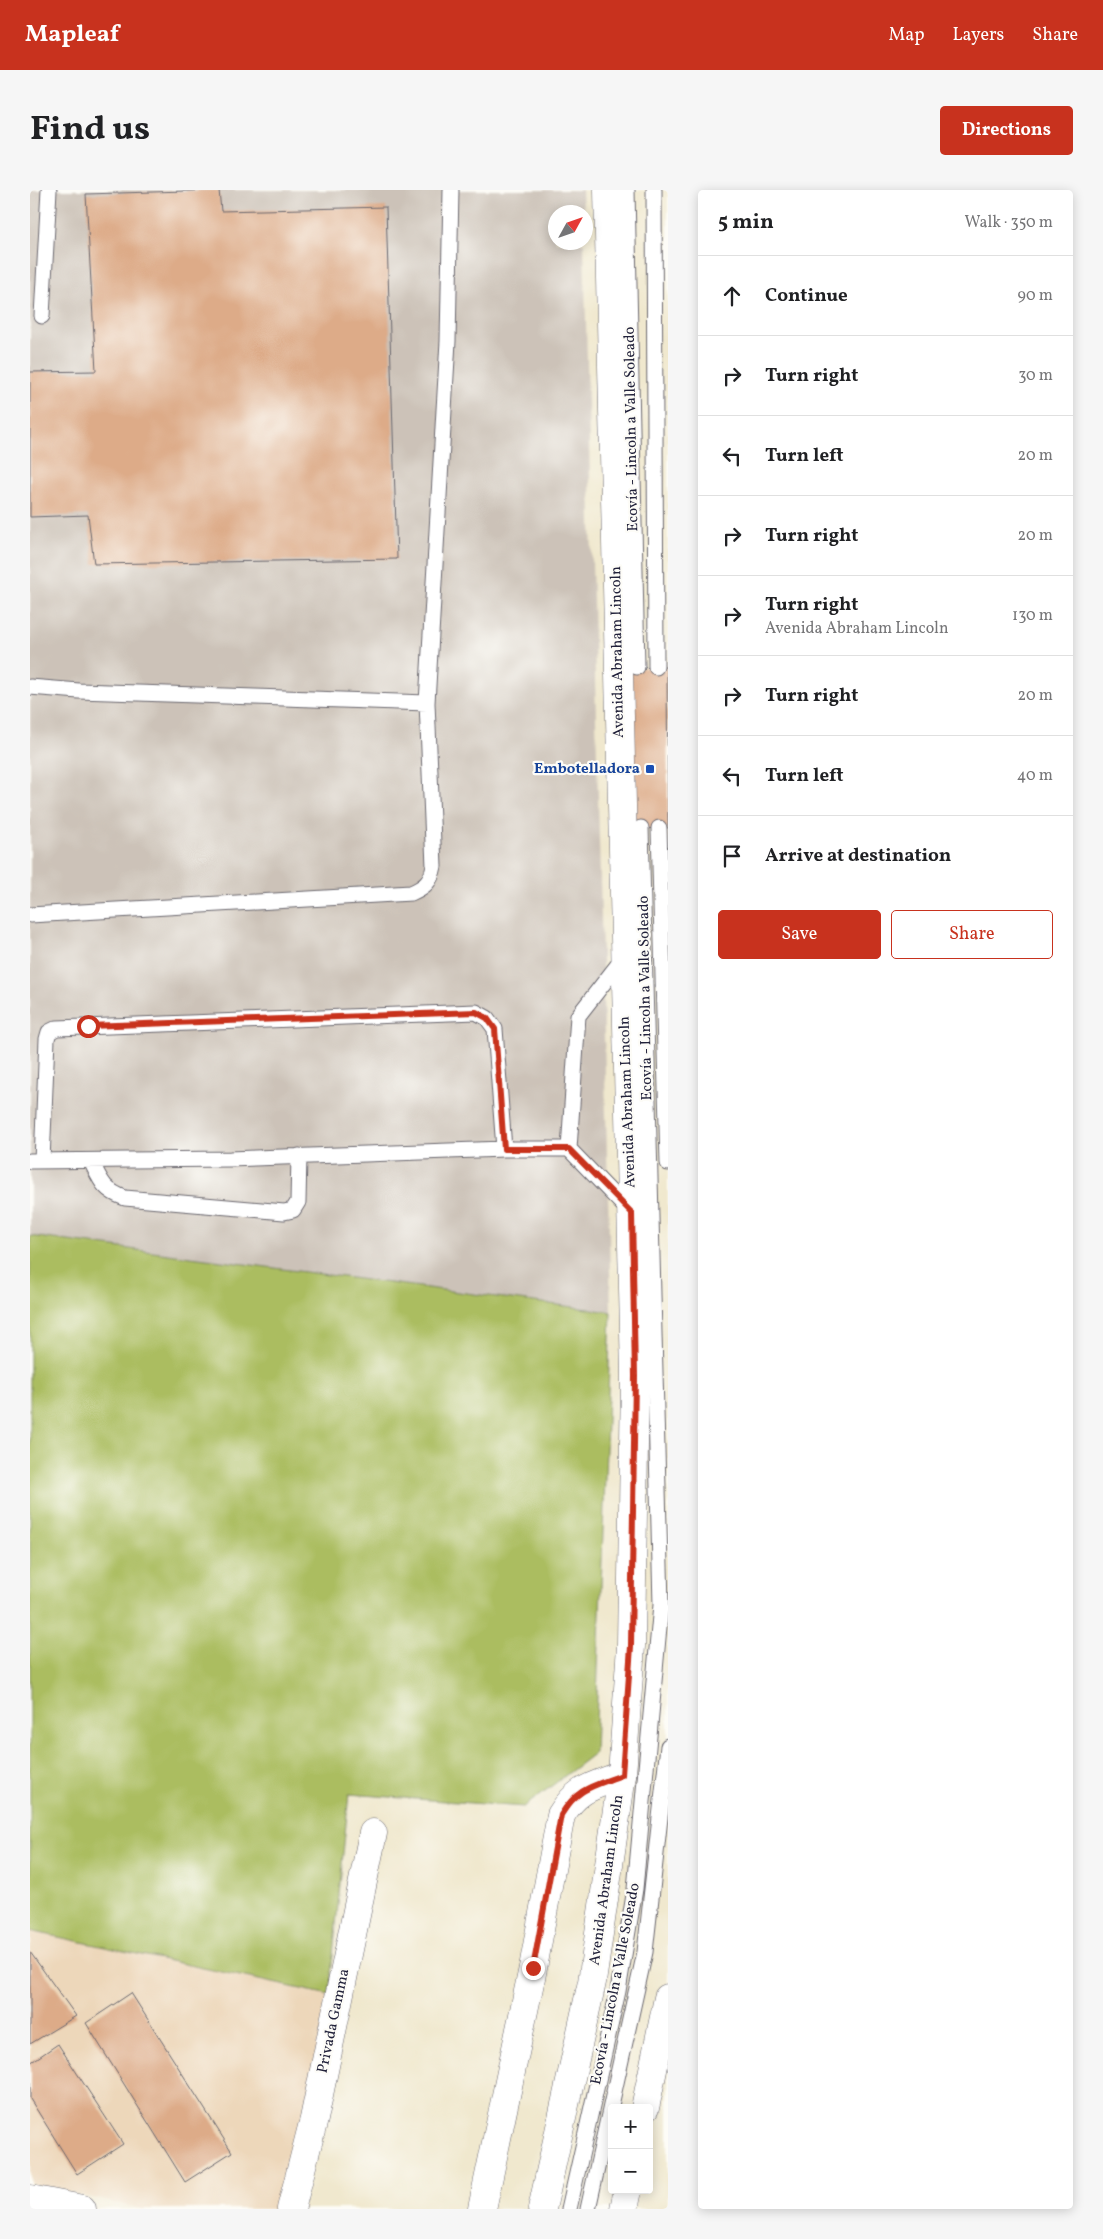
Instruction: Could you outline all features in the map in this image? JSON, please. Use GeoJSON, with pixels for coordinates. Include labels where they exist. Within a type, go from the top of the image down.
{"type":"FeatureCollection","features":[{"type":"Feature","properties":{"kind":"main road","name":"Avenida Abraham Lincoln"},"geometry":{"type":"LineString","coordinates":[[592,190],[611,287]]}},
{"type":"Feature","properties":{"kind":"main road","name":"Avenida Abraham Lincoln"},"geometry":{"type":"LineString","coordinates":[[542,2209],[592,1982],[622,1775],[631,1646],[635,1376],[608,190]]}},
{"type":"Feature","properties":{"kind":"main road"},"geometry":{"type":"LineString","coordinates":[[482,2209],[533,1968],[561,1815],[571,1799],[584,1789],[622,1775]]}},
{"type":"Feature","properties":{"kind":"main road","name":"Privada Gamma"},"geometry":{"type":"LineString","coordinates":[[291,2209],[314,2119],[373,1833]]}},
{"type":"Feature","properties":{"kind":"main road"},"geometry":{"type":"LineString","coordinates":[[646,2104],[668,1998]]}},
{"type":"Feature","properties":{"kind":"main road"},"geometry":{"type":"LineString","coordinates":[[624,2209],[627,2194]]}},
{"type":"Feature","properties":{"kind":"main road"},"geometry":{"type":"LineString","coordinates":[[30,2199],[82,2209]]}},
{"type":"Feature","properties":{"kind":"lane"},"geometry":{"type":"LineString","coordinates":[[42,316],[48,190]]}},
{"type":"Feature","properties":{"kind":"lane"},"geometry":{"type":"LineString","coordinates":[[30,915],[410,893],[423,888],[432,877],[434,866],[427,703],[448,341],[451,190]]}},
{"type":"Feature","properties":{"kind":"lane","name":"Ecovía - Lincoln a Valle Soleado"},"geometry":{"type":"LineString","coordinates":[[628,190],[637,668]]}},
{"type":"Feature","properties":{"kind":"lane"},"geometry":{"type":"LineString","coordinates":[[654,190],[656,667]]}},
{"type":"Feature","properties":{"kind":"lane"},"geometry":{"type":"LineString","coordinates":[[30,687],[79,691],[427,703]]}},
{"type":"Feature","properties":{"kind":"lane","name":"Ecovía - Lincoln a Valle Soleado"},"geometry":{"type":"LineString","coordinates":[[569,2209],[618,1991],[635,1890],[661,1604],[641,828]]}},
{"type":"Feature","properties":{"kind":"lane"},"geometry":{"type":"LineString","coordinates":[[659,828],[668,1163]]}},
{"type":"Feature","properties":{"kind":"lane"},"geometry":{"type":"LineString","coordinates":[[569,1149],[578,1016],[624,956]]}},
{"type":"Feature","properties":{"kind":"lane"},"geometry":{"type":"LineString","coordinates":[[504,1149],[495,1029],[487,1018],[476,1012],[57,1028],[50,1032],[47,1039],[36,1161],[569,1149],[632,1213]]}},
{"type":"Feature","properties":{"kind":"lane"},"geometry":{"type":"LineString","coordinates":[[91,1161],[103,1186],[125,1198],[284,1212],[293,1210],[298,1202],[299,1156]]}},
{"type":"Feature","properties":{"kind":"lane"},"geometry":{"type":"LineString","coordinates":[[588,2209],[645,1952],[668,1746]]}},
{"type":"Feature","properties":{"kind":"shaded area"},"geometry":{"type":"Polygon","coordinates":[[[30,190],[582,190],[583,205],[548,205],[548,250],[584,250],[611,1312],[30,1236],[30,190]]]}},
{"type":"Feature","properties":{"kind":"shaded area"},"geometry":{"type":"Polygon","coordinates":[[[30,1931],[329,1995],[288,2209],[142,2209],[30,2184],[30,1931]]]}},
{"type":"Feature","properties":{"kind":"green space"},"geometry":{"type":"Polygon","coordinates":[[[30,1236],[611,1312],[595,1753],[524,1807],[349,1794],[329,1995],[30,1931],[30,1236]]]}},
{"type":"Feature","properties":{"kind":"building"},"geometry":{"type":"Polygon","coordinates":[[[219,190],[221,211],[386,207],[397,559],[94,564],[88,515],[30,517],[30,372],[96,371],[86,194],[219,190]]]}},
{"type":"Feature","properties":{"kind":"building","name":"Embotelladora"},"geometry":{"type":"Polygon","coordinates":[[[667,667],[668,828],[633,829],[629,668],[667,667]]]}},
{"type":"Feature","properties":{"kind":"building"},"geometry":{"type":"Polygon","coordinates":[[[30,1952],[76,2016],[30,2044],[30,1952]]]}},
{"type":"Feature","properties":{"kind":"building"},"geometry":{"type":"Polygon","coordinates":[[[131,1993],[232,2152],[185,2182],[86,2023],[131,1993]]]}},
{"type":"Feature","properties":{"kind":"building"},"geometry":{"type":"Polygon","coordinates":[[[58,2044],[123,2144],[77,2174],[30,2099],[30,2063],[58,2044]]]}},
{"type":"Feature","properties":{"kind":"place","name":"Embotelladora"},"geometry":{"type":"Point","coordinates":[650,769]}},
{"type":"Feature","properties":{"kind":"route"},"geometry":{"type":"LineString","coordinates":[[88,1026],[476,1012],[487,1018],[495,1029],[504,1149],[569,1149],[632,1213],[635,1376],[631,1646],[622,1775],[584,1789],[571,1799],[561,1815],[533,1968]]}}]}
